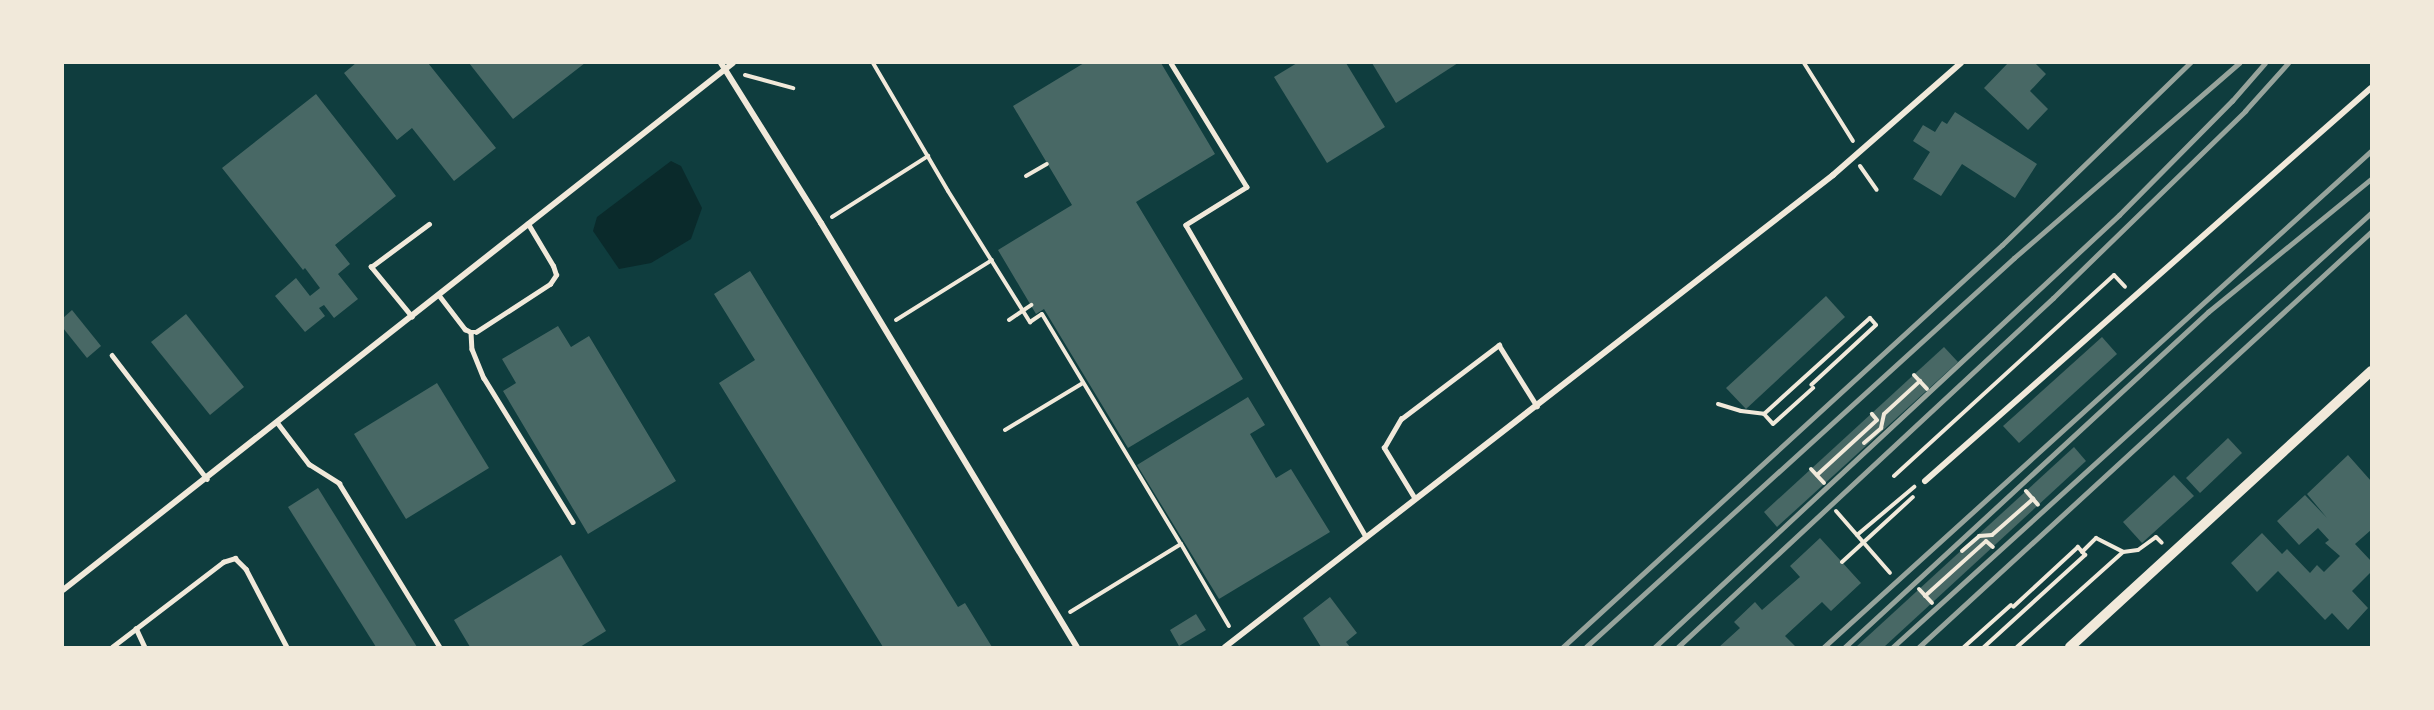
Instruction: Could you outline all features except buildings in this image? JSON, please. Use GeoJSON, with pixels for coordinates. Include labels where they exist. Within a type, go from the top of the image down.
{"type":"FeatureCollection","features":[{"type":"Feature","properties":{"kind":"street"},"geometry":{"type":"LineString","coordinates":[[63,590],[412,317],[722,66],[733,63]]}},
{"type":"Feature","properties":{"kind":"street"},"geometry":{"type":"LineString","coordinates":[[1225,647],[1854,157],[1961,63]]}},
{"type":"Feature","properties":{"kind":"street"},"geometry":{"type":"LineString","coordinates":[[722,66],[821,223],[882,328],[1077,647]]}},
{"type":"Feature","properties":{"kind":"street"},"geometry":{"type":"LineString","coordinates":[[1925,481],[2371,88]]}},
{"type":"Feature","properties":{"kind":"street"},"geometry":{"type":"LineString","coordinates":[[2070,647],[2371,371]]}},
{"type":"Feature","properties":{"kind":"lane"},"geometry":{"type":"LineString","coordinates":[[1171,63],[1247,187],[1186,225],[1366,537]]}},
{"type":"Feature","properties":{"kind":"lane"},"geometry":{"type":"LineString","coordinates":[[412,317],[371,267],[429,224]]}},
{"type":"Feature","properties":{"kind":"lane"},"geometry":{"type":"LineString","coordinates":[[439,295],[465,329],[476,332],[550,284],[556,275],[553,266],[528,224]]}},
{"type":"Feature","properties":{"kind":"lane"},"geometry":{"type":"LineString","coordinates":[[471,332],[472,349],[484,378],[573,522]]}},
{"type":"Feature","properties":{"kind":"lane"},"geometry":{"type":"LineString","coordinates":[[1415,499],[1384,448],[1401,419],[1499,345],[1537,406]]}},
{"type":"Feature","properties":{"kind":"lane"},"geometry":{"type":"LineString","coordinates":[[112,355],[207,479]]}},
{"type":"Feature","properties":{"kind":"lane"},"geometry":{"type":"LineString","coordinates":[[277,422],[309,464],[339,483],[440,647]]}},
{"type":"Feature","properties":{"kind":"lane"},"geometry":{"type":"LineString","coordinates":[[112,647],[224,562],[235,558],[246,569],[287,647]]}},
{"type":"Feature","properties":{"kind":"lane"},"geometry":{"type":"LineString","coordinates":[[136,628],[145,647]]}},
{"type":"Feature","properties":{"kind":"path"},"geometry":{"type":"LineString","coordinates":[[873,63],[1030,322],[1042,314],[1236,638]]}},
{"type":"Feature","properties":{"kind":"path"},"geometry":{"type":"LineString","coordinates":[[1804,63],[1860,152]]}},
{"type":"Feature","properties":{"kind":"path"},"geometry":{"type":"LineString","coordinates":[[722,66],[793,88]]}},
{"type":"Feature","properties":{"kind":"path"},"geometry":{"type":"LineString","coordinates":[[821,223],[928,156]]}},
{"type":"Feature","properties":{"kind":"path"},"geometry":{"type":"LineString","coordinates":[[1854,157],[1877,190]]}},
{"type":"Feature","properties":{"kind":"path"},"geometry":{"type":"LineString","coordinates":[[1026,176],[1047,164]]}},
{"type":"Feature","properties":{"kind":"path"},"geometry":{"type":"LineString","coordinates":[[882,328],[992,260]]}},
{"type":"Feature","properties":{"kind":"path"},"geometry":{"type":"LineString","coordinates":[[1894,476],[2114,275]]}},
{"type":"Feature","properties":{"kind":"path"},"geometry":{"type":"LineString","coordinates":[[1009,320],[1030,304]]}},
{"type":"Feature","properties":{"kind":"path"},"geometry":{"type":"LineString","coordinates":[[1718,404],[1741,411],[1764,414],[1773,424],[1876,326],[1870,318],[1764,414]]}},
{"type":"Feature","properties":{"kind":"path"},"geometry":{"type":"LineString","coordinates":[[1914,375],[1927,389]]}},
{"type":"Feature","properties":{"kind":"path"},"geometry":{"type":"LineString","coordinates":[[1864,443],[1881,428],[1884,414],[1920,381]]}},
{"type":"Feature","properties":{"kind":"path"},"geometry":{"type":"LineString","coordinates":[[1005,430],[1083,383]]}},
{"type":"Feature","properties":{"kind":"path"},"geometry":{"type":"LineString","coordinates":[[1817,475],[1877,420],[1872,414]]}},
{"type":"Feature","properties":{"kind":"path"},"geometry":{"type":"LineString","coordinates":[[1811,469],[1824,483]]}},
{"type":"Feature","properties":{"kind":"path"},"geometry":{"type":"LineString","coordinates":[[1857,535],[1911,488],[1925,481]]}},
{"type":"Feature","properties":{"kind":"path"},"geometry":{"type":"LineString","coordinates":[[2026,491],[2038,505]]}},
{"type":"Feature","properties":{"kind":"path"},"geometry":{"type":"LineString","coordinates":[[1842,562],[1913,497]]}},
{"type":"Feature","properties":{"kind":"path"},"geometry":{"type":"LineString","coordinates":[[1962,551],[1979,537],[1992,535],[2033,499]]}},
{"type":"Feature","properties":{"kind":"path"},"geometry":{"type":"LineString","coordinates":[[1836,511],[1890,573]]}},
{"type":"Feature","properties":{"kind":"path"},"geometry":{"type":"LineString","coordinates":[[2017,647],[2123,552],[2138,550],[2156,537],[2171,552]]}},
{"type":"Feature","properties":{"kind":"path"},"geometry":{"type":"LineString","coordinates":[[2082,552],[2096,538],[2123,552]]}},
{"type":"Feature","properties":{"kind":"path"},"geometry":{"type":"LineString","coordinates":[[1925,596],[1986,541],[1993,547]]}},
{"type":"Feature","properties":{"kind":"path"},"geometry":{"type":"LineString","coordinates":[[1060,619],[1180,544]]}},
{"type":"Feature","properties":{"kind":"path"},"geometry":{"type":"LineString","coordinates":[[1964,647],[2078,547],[2085,555],[1984,647]]}},
{"type":"Feature","properties":{"kind":"path"},"geometry":{"type":"LineString","coordinates":[[1919,589],[1932,603]]}},
{"type":"Feature","properties":{"kind":"water"},"geometry":{"type":"Polygon","coordinates":[[[671,161],[681,166],[702,208],[691,239],[651,263],[619,269],[593,231],[597,217],[671,161]]]}},
{"type":"Feature","properties":{"kind":"railway"},"geometry":{"type":"LineString","coordinates":[[1563,647],[2002,245],[2190,63]]}},
{"type":"Feature","properties":{"kind":"railway"},"geometry":{"type":"LineString","coordinates":[[1586,647],[2014,258],[2239,63]]}},
{"type":"Feature","properties":{"kind":"railway"},"geometry":{"type":"LineString","coordinates":[[1655,647],[2119,215],[2232,101],[2265,63]]}},
{"type":"Feature","properties":{"kind":"railway"},"geometry":{"type":"LineString","coordinates":[[1678,647],[2053,298],[2245,111],[2288,63]]}},
{"type":"Feature","properties":{"kind":"railway"},"geometry":{"type":"LineString","coordinates":[[1824,647],[2371,151]]}},
{"type":"Feature","properties":{"kind":"railway"},"geometry":{"type":"LineString","coordinates":[[1845,647],[2208,312],[2371,179]]}},
{"type":"Feature","properties":{"kind":"railway"},"geometry":{"type":"LineString","coordinates":[[1893,647],[2371,213]]}},
{"type":"Feature","properties":{"kind":"railway"},"geometry":{"type":"LineString","coordinates":[[1919,647],[2371,232]]}}]}
